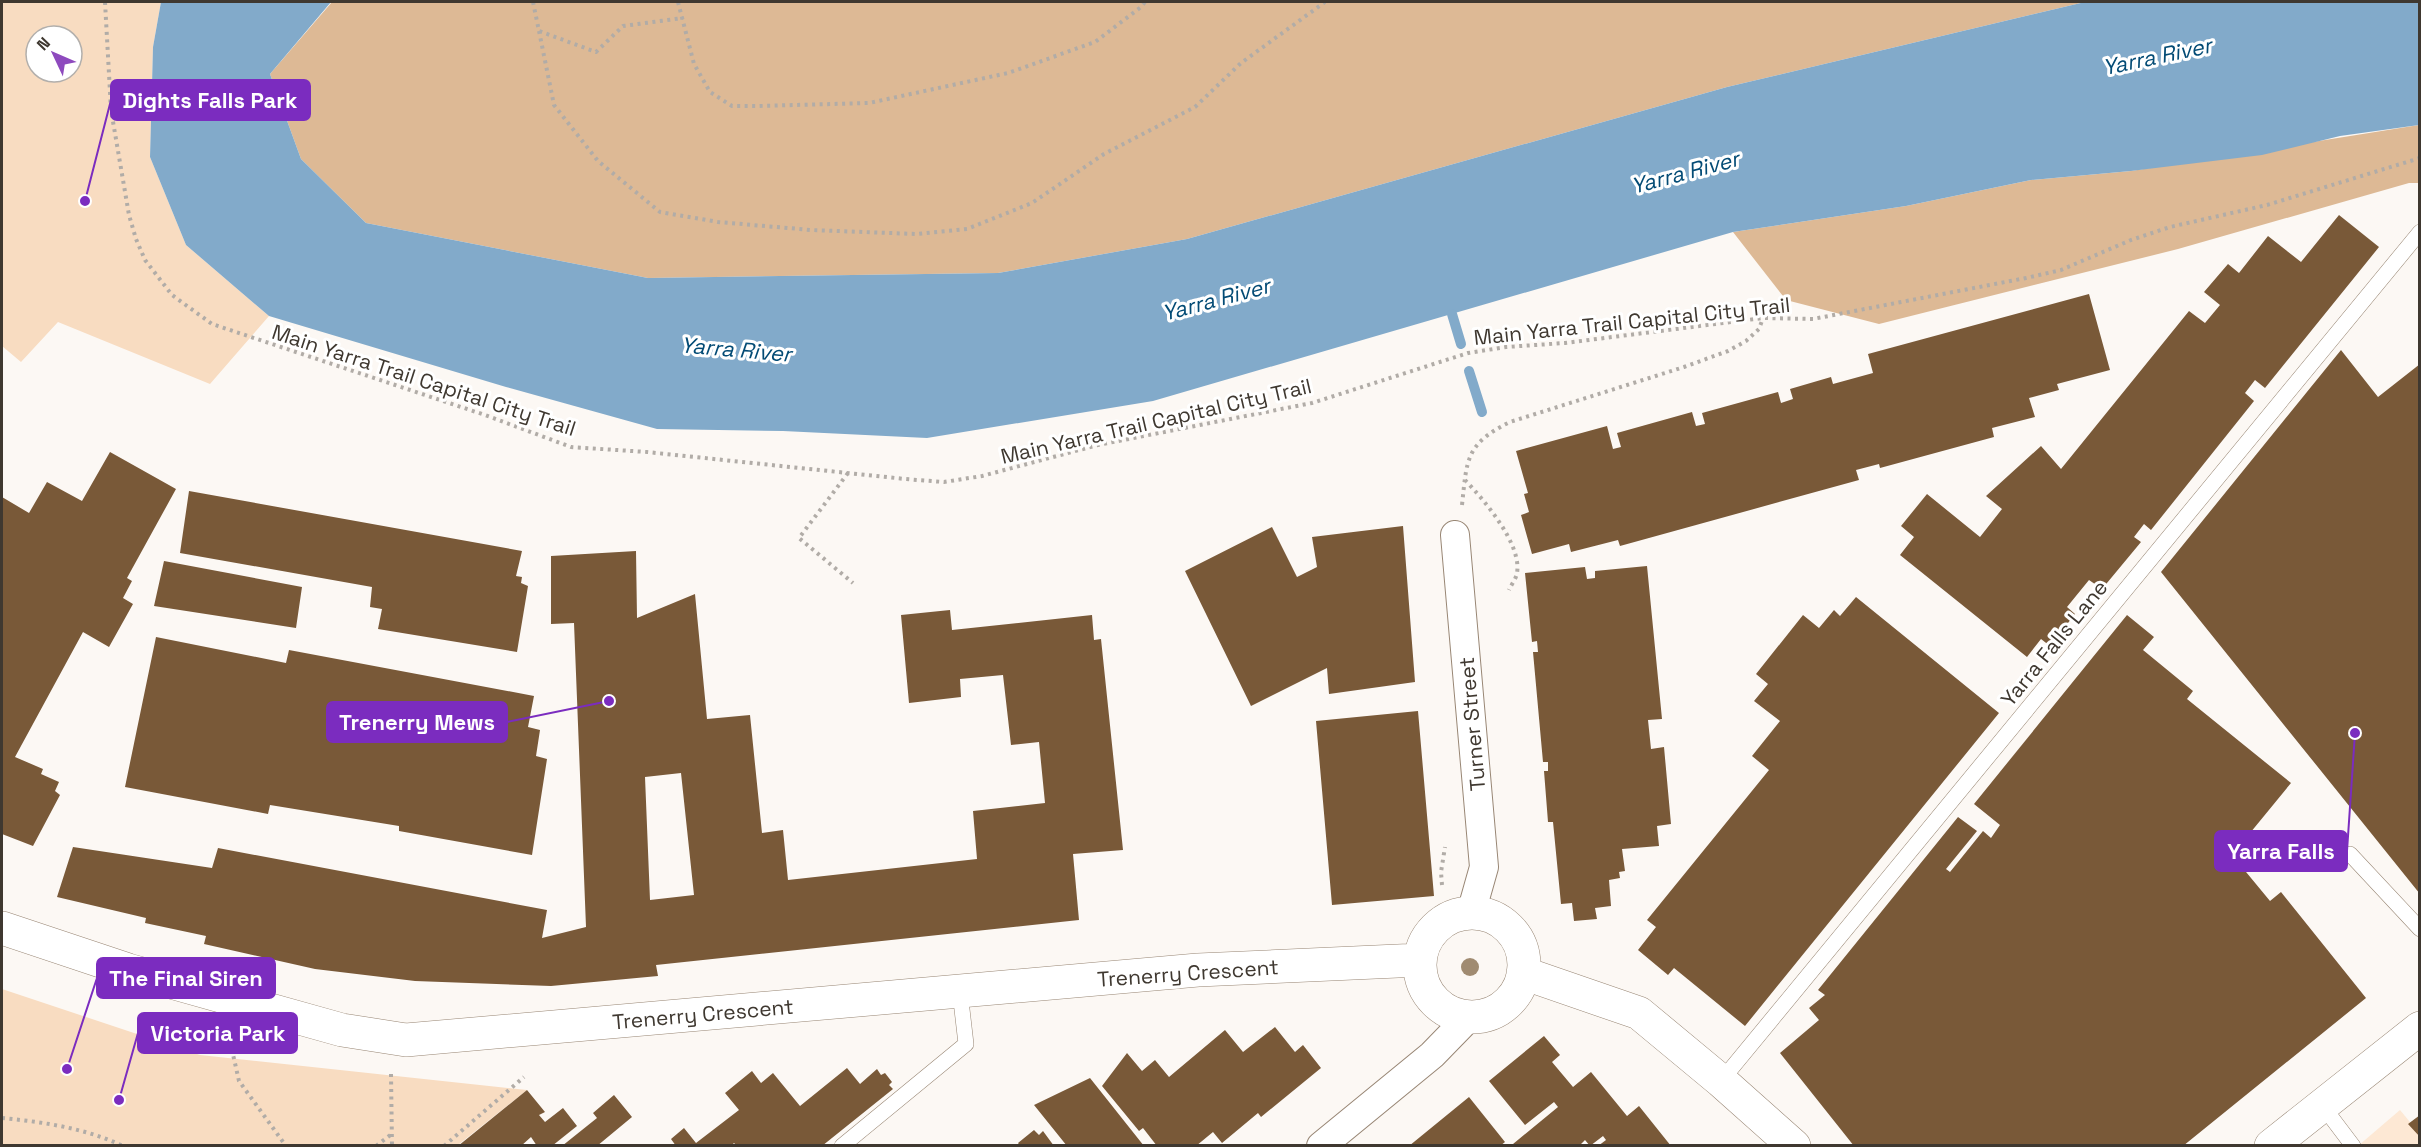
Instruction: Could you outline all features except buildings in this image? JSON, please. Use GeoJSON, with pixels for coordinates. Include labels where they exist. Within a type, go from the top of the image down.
{"type":"FeatureCollection","features":[{"type":"Feature","properties":{"kind":"street","name":"Turner Street"},"geometry":{"type":"LineString","coordinates":[[1455,535],[1484,867],[1471,913]]}},
{"type":"Feature","properties":{"kind":"street"},"geometry":{"type":"LineString","coordinates":[[1486,914],[1511,931],[1520,943],[1523,973],[1518,988],[1510,1000],[1484,1015],[1469,1017],[1453,1013],[1438,1005],[1427,992],[1421,976],[1420,960],[1427,939],[1442,921],[1456,915],[1486,914]]}},
{"type":"Feature","properties":{"kind":"street","name":"Trenerry Crescent"},"geometry":{"type":"LineString","coordinates":[[2,928],[68,952],[208,993],[342,1030],[406,1040],[1198,970],[1420,960]]}},
{"type":"Feature","properties":{"kind":"street"},"geometry":{"type":"LineString","coordinates":[[1523,973],[1639,1013],[1793,1145]]}},
{"type":"Feature","properties":{"kind":"street"},"geometry":{"type":"LineString","coordinates":[[1321,1146],[1432,1055],[1469,1017]]}},
{"type":"Feature","properties":{"kind":"street"},"geometry":{"type":"LineString","coordinates":[[2271,1146],[2420,1028]]}},
{"type":"Feature","properties":{"kind":"lane","name":"Yarra Falls Lane"},"geometry":{"type":"LineString","coordinates":[[1721,1081],[2420,232]]}},
{"type":"Feature","properties":{"kind":"lane"},"geometry":{"type":"LineString","coordinates":[[2350,854],[2420,929]]}},
{"type":"Feature","properties":{"kind":"lane"},"geometry":{"type":"LineString","coordinates":[[843,1146],[966,1044],[960,992]]}},
{"type":"Feature","properties":{"kind":"lane"},"geometry":{"type":"LineString","coordinates":[[2322,1105],[2354,1146]]}},
{"type":"Feature","properties":{"kind":"path","name":"Main Yarra Trail Capital City Trail"},"geometry":{"type":"LineString","coordinates":[[105,2],[111,110],[129,215],[136,239],[145,260],[172,295],[212,324],[485,415],[571,447],[647,452],[944,482],[982,476],[1098,445],[1312,403],[1468,352],[1565,343],[1763,318],[1814,319],[2044,274],[2061,270],[2131,240],[2170,227],[2267,205],[2420,158]]}},
{"type":"Feature","properties":{"kind":"path"},"geometry":{"type":"LineString","coordinates":[[533,2],[554,105],[598,161],[660,212],[718,222],[916,234],[967,229],[1032,203],[1104,154],[1195,107],[1241,63],[1325,2]]}},
{"type":"Feature","properties":{"kind":"path"},"geometry":{"type":"LineString","coordinates":[[678,2],[694,64],[710,92],[732,106],[869,103],[1008,73],[1095,42],[1145,2]]}},
{"type":"Feature","properties":{"kind":"path"},"geometry":{"type":"LineString","coordinates":[[539,31],[596,52],[624,26],[683,18]]}},
{"type":"Feature","properties":{"kind":"path"},"geometry":{"type":"LineString","coordinates":[[1455,535],[1461,516],[1467,461],[1477,445],[1490,432],[1509,422],[1728,351],[1746,341],[1760,329],[1763,318]]}},
{"type":"Feature","properties":{"kind":"path"},"geometry":{"type":"LineString","coordinates":[[848,473],[799,538],[853,583]]}},
{"type":"Feature","properties":{"kind":"path"},"geometry":{"type":"LineString","coordinates":[[1465,479],[1500,522],[1516,557],[1517,573],[1509,590]]}},
{"type":"Feature","properties":{"kind":"path"},"geometry":{"type":"LineString","coordinates":[[1442,885],[1445,847]]}},
{"type":"Feature","properties":{"kind":"path"},"geometry":{"type":"LineString","coordinates":[[208,993],[232,1050],[238,1081],[286,1146]]}},
{"type":"Feature","properties":{"kind":"path"},"geometry":{"type":"LineString","coordinates":[[391,1073],[392,1146]]}},
{"type":"Feature","properties":{"kind":"path"},"geometry":{"type":"LineString","coordinates":[[444,1146],[524,1077]]}},
{"type":"Feature","properties":{"kind":"path"},"geometry":{"type":"LineString","coordinates":[[2,1118],[48,1123],[107,1138],[123,1146]]}},
{"type":"Feature","properties":{"kind":"path"},"geometry":{"type":"LineString","coordinates":[[376,1146],[393,1132]]}},
{"type":"Feature","properties":{"kind":"shaded area"},"geometry":{"type":"Polygon","coordinates":[[[2,2],[161,2],[153,47],[150,157],[186,245],[269,316],[210,384],[58,322],[21,362],[2,346],[2,2]]]}},
{"type":"Feature","properties":{"kind":"shaded area"},"geometry":{"type":"Polygon","coordinates":[[[332,2],[2085,2],[1727,87],[1187,239],[998,273],[648,278],[366,223],[301,159],[270,74],[332,2]]]}},
{"type":"Feature","properties":{"kind":"shaded area"},"geometry":{"type":"Polygon","coordinates":[[[2419,125],[2419,183],[2409,183],[2178,249],[1879,324],[1786,300],[1733,232],[1906,206],[2031,180],[2131,171],[2419,125]]]}},
{"type":"Feature","properties":{"kind":"shaded area"},"geometry":{"type":"Polygon","coordinates":[[[2,989],[200,1055],[527,1090],[458,1145],[2,1146],[2,989]]]}},
{"type":"Feature","properties":{"kind":"shaded area"},"geometry":{"type":"Polygon","coordinates":[[[2400,1110],[2419,1133],[2419,1145],[2358,1146],[2400,1110]]]}},
{"type":"Feature","properties":{"kind":"water","name":"Yarra River"},"geometry":{"type":"Polygon","coordinates":[[[161,2],[331,2],[270,74],[301,159],[366,223],[648,278],[998,273],[1187,239],[1727,87],[2085,2],[2419,2],[2419,125],[2340,136],[2262,155],[2131,171],[2031,180],[1906,206],[1733,232],[1153,401],[927,438],[783,431],[657,429],[506,387],[269,316],[186,245],[150,157],[153,47],[161,2]]]}},
{"type":"Feature","properties":{"kind":"waterway"},"geometry":{"type":"LineString","coordinates":[[1452,314],[1461,344]]}},
{"type":"Feature","properties":{"kind":"waterway"},"geometry":{"type":"LineString","coordinates":[[1469,371],[1482,412]]}},
{"type":"Feature","properties":{"kind":"place","name":"Dights Falls Park"},"geometry":{"type":"Point","coordinates":[85,201]}},
{"type":"Feature","properties":{"kind":"place","name":"Trenerry Mews"},"geometry":{"type":"Point","coordinates":[609,701]}},
{"type":"Feature","properties":{"kind":"place","name":"Yarra Falls"},"geometry":{"type":"Point","coordinates":[2355,733]}},
{"type":"Feature","properties":{"kind":"place","name":"The Final Siren"},"geometry":{"type":"Point","coordinates":[67,1069]}},
{"type":"Feature","properties":{"kind":"place","name":"Victoria Park"},"geometry":{"type":"Point","coordinates":[119,1100]}}]}
